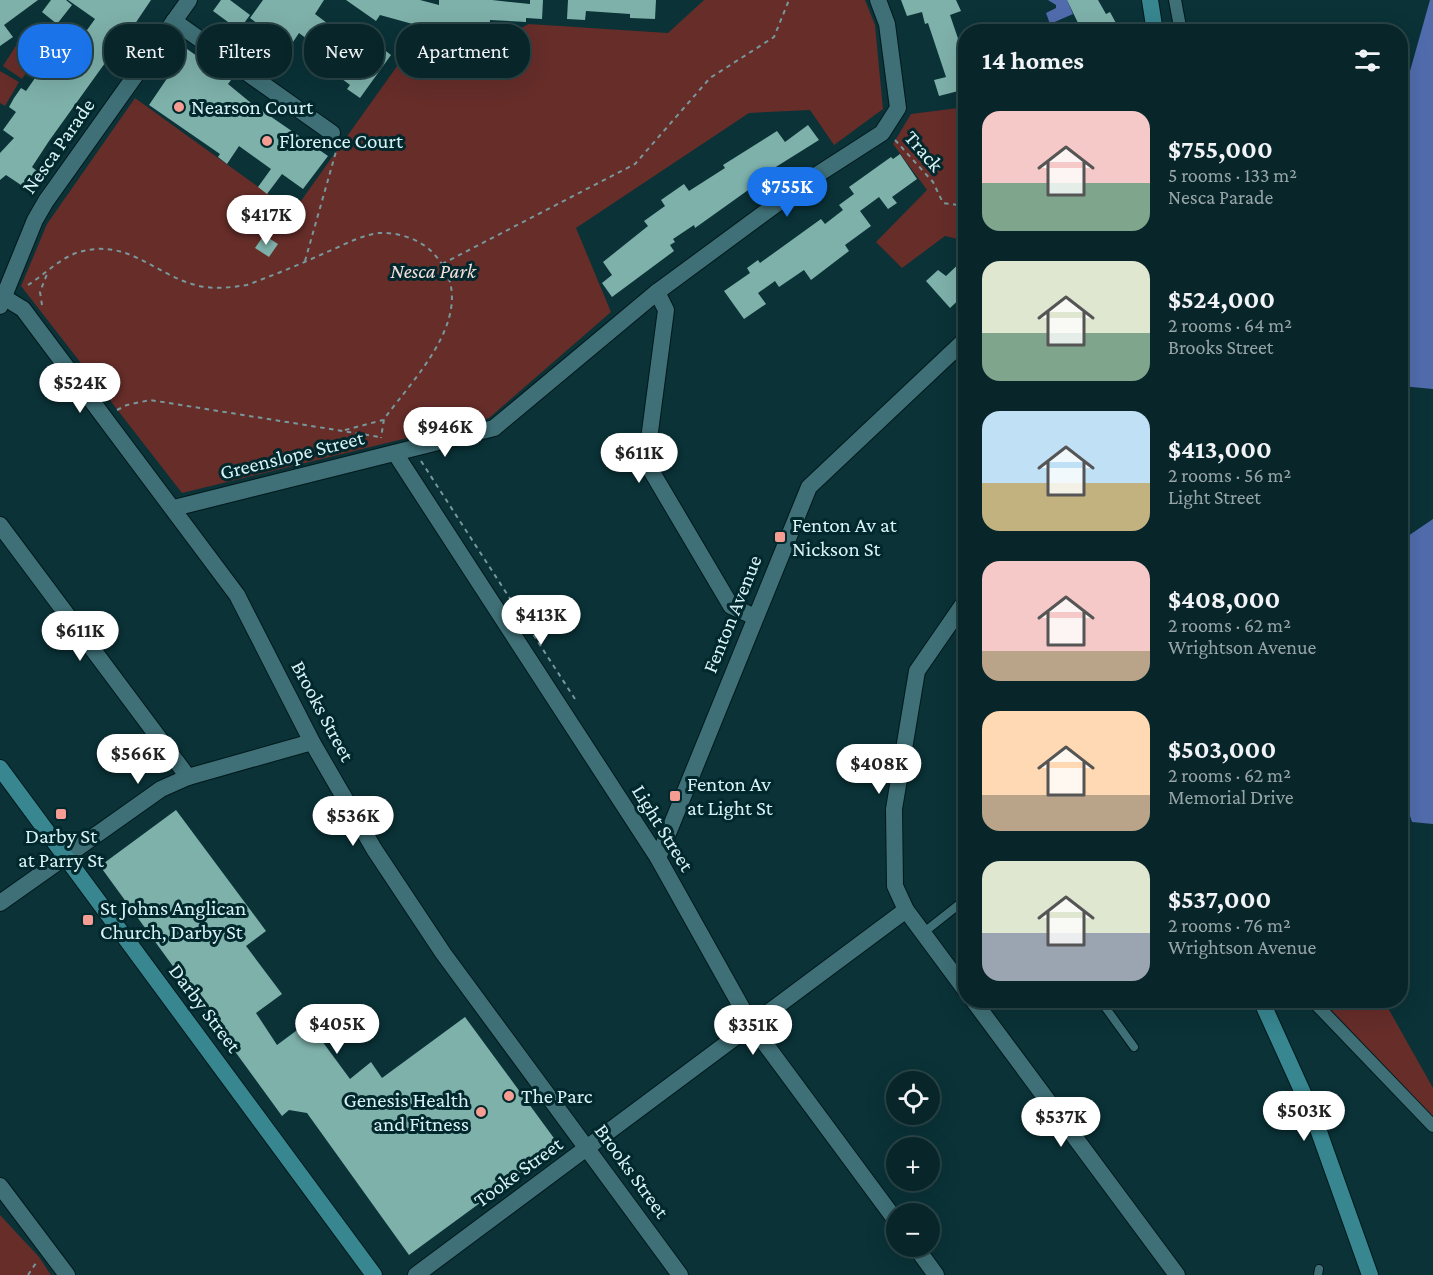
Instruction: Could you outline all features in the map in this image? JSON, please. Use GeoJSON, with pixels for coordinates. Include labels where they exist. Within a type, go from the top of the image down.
{"type":"FeatureCollection","features":[{"type":"Feature","properties":{"kind":"main road"},"geometry":{"type":"LineString","coordinates":[[1150,0],[1154,24]]}},
{"type":"Feature","properties":{"kind":"main road","name":"Darby Street"},"geometry":{"type":"LineString","coordinates":[[0,768],[374,1275]]}},
{"type":"Feature","properties":{"kind":"main road"},"geometry":{"type":"LineString","coordinates":[[1265,1008],[1313,1115],[1370,1275]]}},
{"type":"Feature","properties":{"kind":"street","name":"Nesca Parade"},"geometry":{"type":"LineString","coordinates":[[2,300],[45,201],[189,0]]}},
{"type":"Feature","properties":{"kind":"street"},"geometry":{"type":"LineString","coordinates":[[755,617],[731,606],[646,462],[666,310],[657,292],[809,180],[885,129],[898,108],[887,24],[878,0]]}},
{"type":"Feature","properties":{"kind":"street"},"geometry":{"type":"LineString","coordinates":[[1175,0],[1180,24]]}},
{"type":"Feature","properties":{"kind":"street"},"geometry":{"type":"LineString","coordinates":[[174,21],[334,141]]}},
{"type":"Feature","properties":{"kind":"street","name":"Greenslope Street"},"geometry":{"type":"LineString","coordinates":[[174,508],[389,448],[494,428],[657,292]]}},
{"type":"Feature","properties":{"kind":"street","name":"Brooks Street"},"geometry":{"type":"LineString","coordinates":[[2,300],[22,309],[174,508],[237,595],[312,742],[374,849],[437,943],[680,1275]]}},
{"type":"Feature","properties":{"kind":"street","name":"Fenton Avenue"},"geometry":{"type":"LineString","coordinates":[[658,858],[809,487],[958,347]]}},
{"type":"Feature","properties":{"kind":"street","name":"Light Street"},"geometry":{"type":"LineString","coordinates":[[389,448],[658,858],[752,1026],[886,1207]]}},
{"type":"Feature","properties":{"kind":"street"},"geometry":{"type":"LineString","coordinates":[[0,525],[188,777]]}},
{"type":"Feature","properties":{"kind":"street"},"geometry":{"type":"LineString","coordinates":[[958,612],[917,671],[894,809],[895,886],[906,910],[958,980]]}},
{"type":"Feature","properties":{"kind":"street"},"geometry":{"type":"LineString","coordinates":[[0,903],[161,789],[188,777],[312,742]]}},
{"type":"Feature","properties":{"kind":"street","name":"Tooke Street"},"geometry":{"type":"LineString","coordinates":[[416,1275],[587,1150],[906,910]]}},
{"type":"Feature","properties":{"kind":"street"},"geometry":{"type":"LineString","coordinates":[[979,1008],[1177,1275]]}},
{"type":"Feature","properties":{"kind":"street"},"geometry":{"type":"LineString","coordinates":[[1320,1008],[1433,1126]]}},
{"type":"Feature","properties":{"kind":"street"},"geometry":{"type":"LineString","coordinates":[[0,1186],[67,1275]]}},
{"type":"Feature","properties":{"kind":"street"},"geometry":{"type":"LineString","coordinates":[[923,1257],[936,1275]]}},
{"type":"Feature","properties":{"kind":"lane"},"geometry":{"type":"LineString","coordinates":[[923,933],[958,905]]}},
{"type":"Feature","properties":{"kind":"lane"},"geometry":{"type":"LineString","coordinates":[[1106,1008],[1134,1047]]}},
{"type":"Feature","properties":{"kind":"path"},"geometry":{"type":"LineString","coordinates":[[441,264],[635,164],[710,78],[774,37],[789,0]]}},
{"type":"Feature","properties":{"kind":"path","name":"Track"},"geometry":{"type":"LineString","coordinates":[[885,129],[933,182],[943,203],[958,205]]}},
{"type":"Feature","properties":{"kind":"path"},"geometry":{"type":"LineString","coordinates":[[305,262],[334,141]]}},
{"type":"Feature","properties":{"kind":"path"},"geometry":{"type":"LineString","coordinates":[[28,285],[77,253],[108,249],[132,254],[190,283],[228,288],[247,285],[355,240],[389,233],[423,244],[441,264],[453,292],[449,326],[384,419],[381,438]]}},
{"type":"Feature","properties":{"kind":"path"},"geometry":{"type":"LineString","coordinates":[[42,305],[42,283],[48,271]]}},
{"type":"Feature","properties":{"kind":"path"},"geometry":{"type":"LineString","coordinates":[[117,410],[127,405],[150,400],[381,438],[389,448]]}},
{"type":"Feature","properties":{"kind":"path"},"geometry":{"type":"LineString","coordinates":[[342,431],[384,419]]}},
{"type":"Feature","properties":{"kind":"path"},"geometry":{"type":"LineString","coordinates":[[421,461],[575,699]]}},
{"type":"Feature","properties":{"kind":"green space","name":"Nesca Park"},"geometry":{"type":"Polygon","coordinates":[[[704,0],[865,0],[875,25],[883,109],[834,145],[810,110],[749,113],[576,228],[611,312],[489,418],[182,493],[21,286],[47,224],[135,98],[293,212],[396,68],[396,78],[530,78],[530,24],[668,33],[704,0]]]}},
{"type":"Feature","properties":{"kind":"green space"},"geometry":{"type":"Polygon","coordinates":[[[17,44],[18,45],[18,76],[3,66],[17,44]]]}},
{"type":"Feature","properties":{"kind":"green space"},"geometry":{"type":"Polygon","coordinates":[[[0,71],[19,82],[5,106],[0,103],[0,71]]]}},
{"type":"Feature","properties":{"kind":"green space"},"geometry":{"type":"Polygon","coordinates":[[[958,108],[958,239],[945,236],[902,268],[876,242],[927,190],[893,144],[911,114],[958,108]]]}},
{"type":"Feature","properties":{"kind":"green space"},"geometry":{"type":"Polygon","coordinates":[[[1329,1008],[1388,1008],[1433,1088],[1433,1119],[1329,1008]]]}},
{"type":"Feature","properties":{"kind":"green space"},"geometry":{"type":"Polygon","coordinates":[[[0,1215],[39,1257],[51,1275],[0,1275],[0,1215]]]}},
{"type":"Feature","properties":{"kind":"water"},"geometry":{"type":"Polygon","coordinates":[[[1048,0],[1067,0],[1073,14],[1050,24],[1046,13],[1056,8],[1056,5],[1048,0]]]}},
{"type":"Feature","properties":{"kind":"water"},"geometry":{"type":"Polygon","coordinates":[[[1430,0],[1433,0],[1433,389],[1408,387],[1408,78],[1430,0]]]}},
{"type":"Feature","properties":{"kind":"water"},"geometry":{"type":"Polygon","coordinates":[[[1433,519],[1433,824],[1412,822],[1408,810],[1408,536],[1433,519]]]}},
{"type":"Feature","properties":{"kind":"building"},"geometry":{"type":"Polygon","coordinates":[[[0,0],[38,0],[4,25],[13,37],[0,46],[0,0]]]}},
{"type":"Feature","properties":{"kind":"building"},"geometry":{"type":"Polygon","coordinates":[[[51,0],[66,0],[72,5],[57,24],[42,12],[51,0]]]}},
{"type":"Feature","properties":{"kind":"building"},"geometry":{"type":"Polygon","coordinates":[[[68,0],[151,0],[135,24],[104,24],[104,64],[32,167],[38,172],[24,187],[6,175],[0,180],[0,153],[14,138],[3,130],[16,112],[9,107],[14,98],[21,88],[26,91],[35,78],[92,78],[91,24],[95,19],[68,0]]]}},
{"type":"Feature","properties":{"kind":"building"},"geometry":{"type":"Polygon","coordinates":[[[221,0],[230,0],[250,15],[243,24],[231,24],[213,11],[221,0]]]}},
{"type":"Feature","properties":{"kind":"building"},"geometry":{"type":"Polygon","coordinates":[[[263,0],[324,0],[315,14],[328,24],[304,24],[304,37],[299,33],[292,44],[292,24],[258,24],[250,18],[263,0]]]}},
{"type":"Feature","properties":{"kind":"building"},"geometry":{"type":"Polygon","coordinates":[[[346,0],[420,0],[439,5],[439,0],[492,0],[530,4],[530,0],[543,0],[542,19],[526,18],[526,22],[490,20],[490,24],[413,24],[380,15],[376,21],[346,0]]]}},
{"type":"Feature","properties":{"kind":"building"},"geometry":{"type":"Polygon","coordinates":[[[568,0],[656,0],[655,19],[630,18],[630,14],[586,11],[585,20],[567,19],[568,0]]]}},
{"type":"Feature","properties":{"kind":"building"},"geometry":{"type":"Polygon","coordinates":[[[901,0],[956,0],[961,11],[950,15],[958,38],[958,91],[939,96],[934,80],[946,77],[928,23],[925,24],[922,12],[907,16],[901,0]]]}},
{"type":"Feature","properties":{"kind":"building"},"geometry":{"type":"Polygon","coordinates":[[[1067,0],[1098,0],[1106,14],[1110,12],[1116,24],[1076,24],[1078,23],[1067,0]]]}},
{"type":"Feature","properties":{"kind":"building"},"geometry":{"type":"Polygon","coordinates":[[[187,49],[197,56],[197,78],[228,78],[231,80],[228,84],[251,103],[328,156],[303,189],[282,174],[267,194],[258,187],[271,169],[239,146],[227,164],[218,157],[220,154],[149,105],[167,78],[185,78],[187,49]]]}},
{"type":"Feature","properties":{"kind":"building"},"geometry":{"type":"Polygon","coordinates":[[[384,50],[391,55],[384,65],[384,50]]]}},
{"type":"Feature","properties":{"kind":"building"},"geometry":{"type":"Polygon","coordinates":[[[341,78],[374,78],[360,98],[347,89],[350,85],[341,78]]]}},
{"type":"Feature","properties":{"kind":"building"},"geometry":{"type":"Polygon","coordinates":[[[808,125],[819,140],[771,170],[772,173],[695,228],[694,225],[673,239],[675,242],[670,245],[674,251],[612,297],[602,283],[612,275],[603,262],[648,226],[644,221],[665,206],[661,200],[684,184],[689,191],[725,168],[723,165],[777,131],[785,142],[808,125]]]}},
{"type":"Feature","properties":{"kind":"building"},"geometry":{"type":"Polygon","coordinates":[[[900,154],[917,179],[892,197],[897,203],[888,209],[879,197],[860,211],[871,226],[845,245],[849,251],[811,280],[804,270],[779,287],[775,281],[758,293],[766,304],[744,319],[724,291],[750,273],[747,268],[758,260],[760,263],[821,219],[825,224],[843,210],[839,205],[854,194],[849,187],[891,157],[893,159],[900,154]]]}},
{"type":"Feature","properties":{"kind":"building"},"geometry":{"type":"Polygon","coordinates":[[[264,235],[278,244],[269,257],[255,248],[264,235]]]}},
{"type":"Feature","properties":{"kind":"building"},"geometry":{"type":"Polygon","coordinates":[[[958,265],[958,300],[950,308],[926,281],[938,270],[946,276],[958,265]]]}},
{"type":"Feature","properties":{"kind":"building"},"geometry":{"type":"Polygon","coordinates":[[[176,810],[266,931],[246,946],[282,994],[256,1013],[277,1045],[308,1022],[350,1079],[371,1062],[382,1078],[465,1017],[559,1145],[409,1255],[307,1113],[289,1110],[282,1116],[100,866],[176,810]]]}},
{"type":"Feature","properties":{"kind":"place","name":"Nearson Court"},"geometry":{"type":"Point","coordinates":[179,107]}},
{"type":"Feature","properties":{"kind":"place","name":"Florence Court"},"geometry":{"type":"Point","coordinates":[267,141]}},
{"type":"Feature","properties":{"kind":"place","name":"Fenton Av at Nickson St"},"geometry":{"type":"Point","coordinates":[780,537]}},
{"type":"Feature","properties":{"kind":"place","name":"Fenton Av at Light St"},"geometry":{"type":"Point","coordinates":[675,796]}},
{"type":"Feature","properties":{"kind":"place","name":"Darby St at Parry St"},"geometry":{"type":"Point","coordinates":[61,814]}},
{"type":"Feature","properties":{"kind":"place","name":"St Johns Anglican Church, Darby St"},"geometry":{"type":"Point","coordinates":[88,920]}},
{"type":"Feature","properties":{"kind":"place","name":"The Parc"},"geometry":{"type":"Point","coordinates":[509,1096]}},
{"type":"Feature","properties":{"kind":"place","name":"Genesis Health and Fitness"},"geometry":{"type":"Point","coordinates":[481,1112]}}]}
